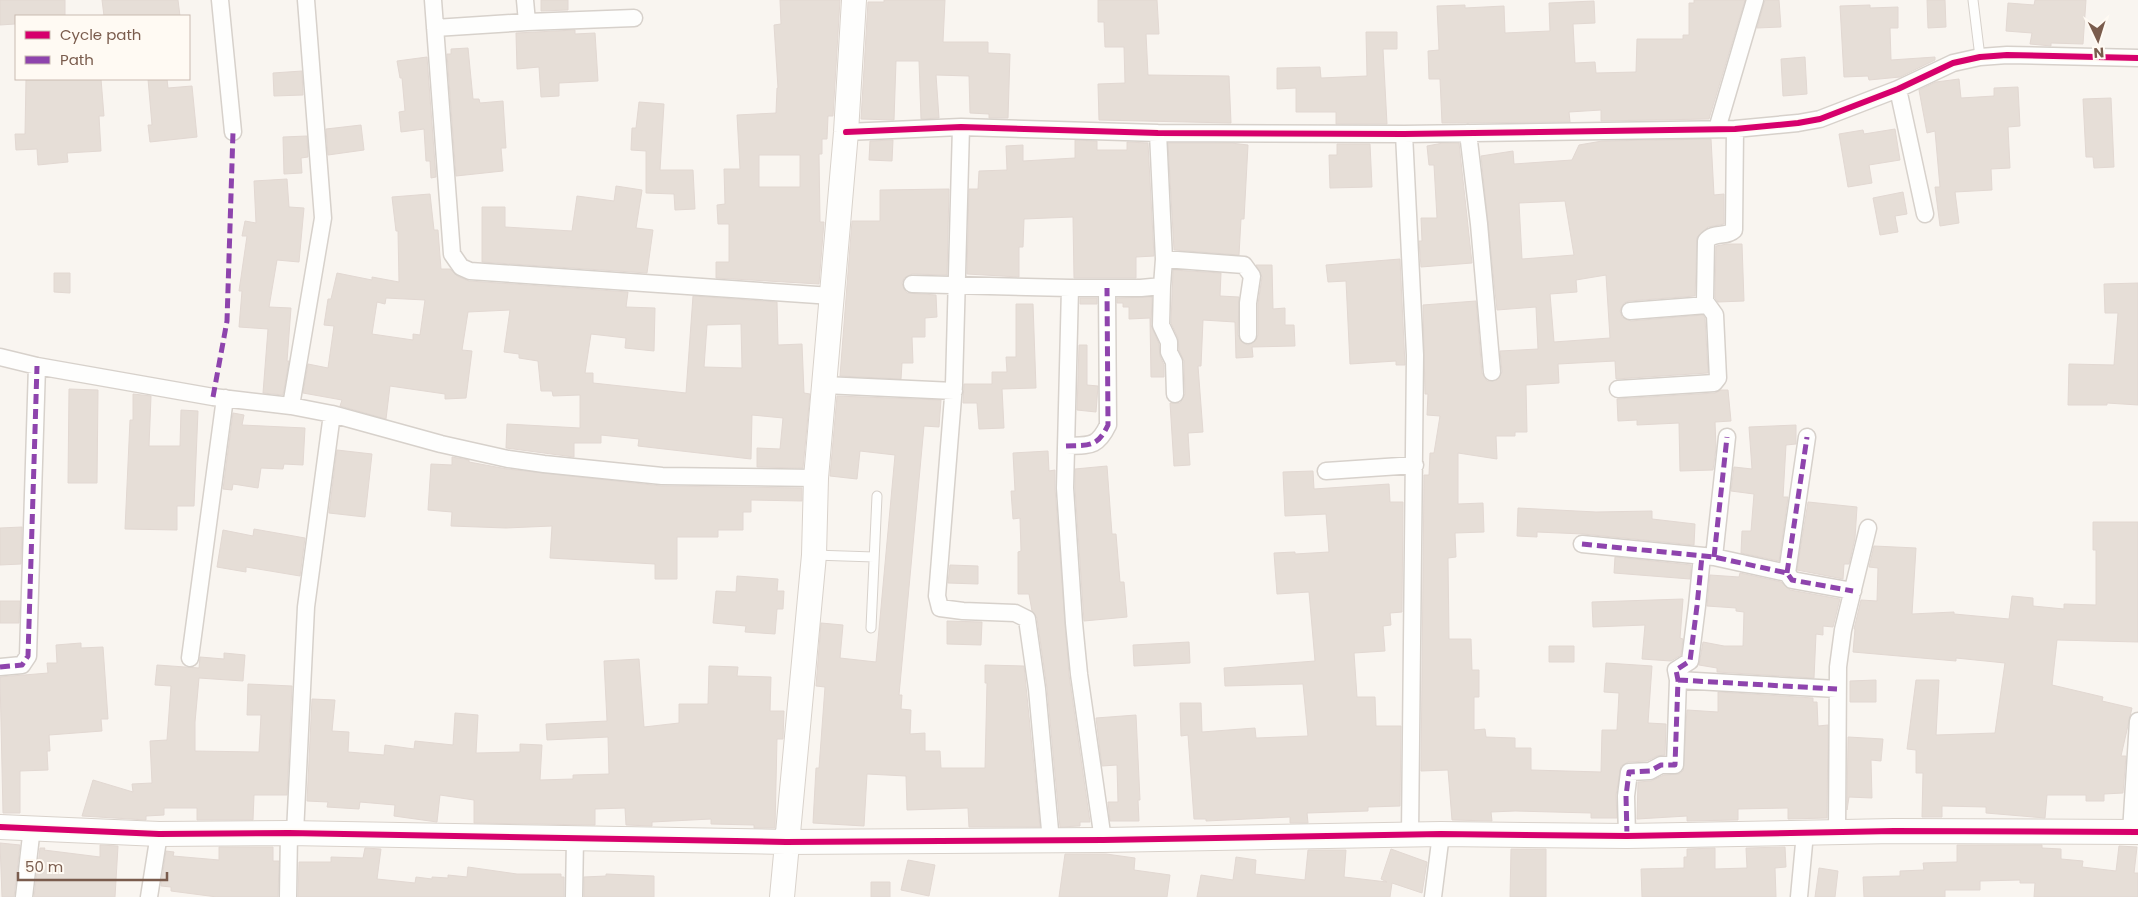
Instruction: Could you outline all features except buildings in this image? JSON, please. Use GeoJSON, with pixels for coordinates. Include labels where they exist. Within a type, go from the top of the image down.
{"type":"FeatureCollection","features":[{"type":"Feature","properties":{"kind":"street"},"geometry":{"type":"LineString","coordinates":[[220,0],[234,132]]}},
{"type":"Feature","properties":{"kind":"street"},"geometry":{"type":"LineString","coordinates":[[292,406],[323,218],[306,0]]}},
{"type":"Feature","properties":{"kind":"street"},"geometry":{"type":"LineString","coordinates":[[433,0],[452,254],[461,268],[470,271],[832,296]]}},
{"type":"Feature","properties":{"kind":"street"},"geometry":{"type":"LineString","coordinates":[[525,0],[527,22]]}},
{"type":"Feature","properties":{"kind":"street"},"geometry":{"type":"LineString","coordinates":[[782,897],[814,555],[816,478],[846,132],[854,0]]}},
{"type":"Feature","properties":{"kind":"street"},"geometry":{"type":"LineString","coordinates":[[1717,130],[1755,0]]}},
{"type":"Feature","properties":{"kind":"street"},"geometry":{"type":"LineString","coordinates":[[435,28],[634,18]]}},
{"type":"Feature","properties":{"kind":"street"},"geometry":{"type":"LineString","coordinates":[[846,132],[961,127],[1158,133],[1404,134],[1735,129],[1820,119],[1898,89],[1953,63],[1980,57],[2007,55],[2138,58]]}},
{"type":"Feature","properties":{"kind":"street"},"geometry":{"type":"LineString","coordinates":[[1898,89],[1925,214]]}},
{"type":"Feature","properties":{"kind":"street"},"geometry":{"type":"LineString","coordinates":[[961,127],[954,391],[937,596],[940,608],[1015,613],[1027,619],[1037,688],[1051,841]]}},
{"type":"Feature","properties":{"kind":"street"},"geometry":{"type":"LineString","coordinates":[[1618,389],[1716,382],[1718,378],[1715,315],[1707,305],[1706,241],[1713,235],[1730,234],[1734,230],[1735,129]]}},
{"type":"Feature","properties":{"kind":"street"},"geometry":{"type":"LineString","coordinates":[[1158,133],[1164,259],[1161,325],[1169,342],[1169,352],[1174,362],[1175,394]]}},
{"type":"Feature","properties":{"kind":"street"},"geometry":{"type":"LineString","coordinates":[[1468,133],[1479,224],[1492,372]]}},
{"type":"Feature","properties":{"kind":"street"},"geometry":{"type":"LineString","coordinates":[[1404,134],[1415,355],[1410,835]]}},
{"type":"Feature","properties":{"kind":"street"},"geometry":{"type":"LineString","coordinates":[[1164,259],[1244,265],[1252,276],[1248,303],[1248,335]]}},
{"type":"Feature","properties":{"kind":"street"},"geometry":{"type":"LineString","coordinates":[[912,284],[1070,288],[1141,288],[1162,286]]}},
{"type":"Feature","properties":{"kind":"street"},"geometry":{"type":"LineString","coordinates":[[1070,288],[1065,488],[1074,623],[1103,840]]}},
{"type":"Feature","properties":{"kind":"street"},"geometry":{"type":"LineString","coordinates":[[1066,446],[1096,443],[1102,438],[1108,424],[1107,288]]}},
{"type":"Feature","properties":{"kind":"street"},"geometry":{"type":"LineString","coordinates":[[1630,311],[1707,305]]}},
{"type":"Feature","properties":{"kind":"street"},"geometry":{"type":"LineString","coordinates":[[0,357],[37,366],[224,398],[292,406],[332,414],[441,444],[508,459],[662,476],[816,478]]}},
{"type":"Feature","properties":{"kind":"street"},"geometry":{"type":"LineString","coordinates":[[0,667],[22,665],[28,656],[37,366]]}},
{"type":"Feature","properties":{"kind":"street"},"geometry":{"type":"LineString","coordinates":[[824,385],[954,391]]}},
{"type":"Feature","properties":{"kind":"street"},"geometry":{"type":"LineString","coordinates":[[190,658],[224,398]]}},
{"type":"Feature","properties":{"kind":"street"},"geometry":{"type":"LineString","coordinates":[[288,897],[306,607],[332,414]]}},
{"type":"Feature","properties":{"kind":"street"},"geometry":{"type":"LineString","coordinates":[[1627,836],[1626,796],[1629,772],[1650,771],[1661,765],[1675,765],[1678,680],[1676,670],[1690,661],[1728,437]]}},
{"type":"Feature","properties":{"kind":"street"},"geometry":{"type":"LineString","coordinates":[[1787,573],[1807,437]]}},
{"type":"Feature","properties":{"kind":"street"},"geometry":{"type":"LineString","coordinates":[[1326,471],[1415,465]]}},
{"type":"Feature","properties":{"kind":"street"},"geometry":{"type":"LineString","coordinates":[[1837,832],[1837,689],[1840,646],[1868,528]]}},
{"type":"Feature","properties":{"kind":"street"},"geometry":{"type":"LineString","coordinates":[[1582,544],[1708,556],[1787,573],[1792,580],[1853,591]]}},
{"type":"Feature","properties":{"kind":"street"},"geometry":{"type":"LineString","coordinates":[[1678,680],[1837,689]]}},
{"type":"Feature","properties":{"kind":"street"},"geometry":{"type":"LineString","coordinates":[[0,826],[159,834],[292,833],[786,842],[1051,841],[1440,834],[1627,836],[1894,831],[2134,832],[2138,721]]}},
{"type":"Feature","properties":{"kind":"street"},"geometry":{"type":"LineString","coordinates":[[24,897],[32,827]]}},
{"type":"Feature","properties":{"kind":"street"},"geometry":{"type":"LineString","coordinates":[[1799,897],[1805,833]]}},
{"type":"Feature","properties":{"kind":"street"},"geometry":{"type":"LineString","coordinates":[[149,897],[159,834]]}},
{"type":"Feature","properties":{"kind":"street"},"geometry":{"type":"LineString","coordinates":[[1433,897],[1440,834]]}},
{"type":"Feature","properties":{"kind":"street"},"geometry":{"type":"LineString","coordinates":[[574,897],[575,838]]}},
{"type":"Feature","properties":{"kind":"lane"},"geometry":{"type":"LineString","coordinates":[[1973,0],[1980,57]]}},
{"type":"Feature","properties":{"kind":"lane"},"geometry":{"type":"LineString","coordinates":[[871,628],[876,496]]}},
{"type":"Feature","properties":{"kind":"lane"},"geometry":{"type":"LineString","coordinates":[[814,555],[874,557]]}},
{"type":"Feature","properties":{"kind":"marked path"},"geometry":{"type":"LineString","coordinates":[[213,397],[227,321],[233,132]]}},
{"type":"Feature","properties":{"kind":"marked path"},"geometry":{"type":"LineString","coordinates":[[1066,446],[1092,444],[1100,438],[1108,425],[1107,288]]}},
{"type":"Feature","properties":{"kind":"marked path"},"geometry":{"type":"LineString","coordinates":[[0,667],[22,665],[28,656],[37,366]]}},
{"type":"Feature","properties":{"kind":"marked path"},"geometry":{"type":"LineString","coordinates":[[1714,557],[1727,437]]}},
{"type":"Feature","properties":{"kind":"marked path"},"geometry":{"type":"LineString","coordinates":[[1787,573],[1807,437]]}},
{"type":"Feature","properties":{"kind":"marked path"},"geometry":{"type":"LineString","coordinates":[[1582,544],[1714,557],[1787,573],[1792,580],[1853,591]]}},
{"type":"Feature","properties":{"kind":"marked path"},"geometry":{"type":"LineString","coordinates":[[1627,836],[1626,796],[1629,772],[1650,771],[1661,765],[1675,765],[1678,680],[1676,670],[1690,661],[1702,556]]}},
{"type":"Feature","properties":{"kind":"marked path"},"geometry":{"type":"LineString","coordinates":[[1678,680],[1837,689]]}},
{"type":"Feature","properties":{"kind":"cycle path"},"geometry":{"type":"LineString","coordinates":[[846,132],[961,127],[1158,133],[1404,134],[1735,129],[1820,119],[1898,89],[1953,63],[1980,57],[2007,55],[2138,58]]}},
{"type":"Feature","properties":{"kind":"cycle path"},"geometry":{"type":"LineString","coordinates":[[0,827],[159,834],[289,833],[786,842],[1103,840],[1441,834],[1627,836],[1894,831],[2138,832]]}}]}
